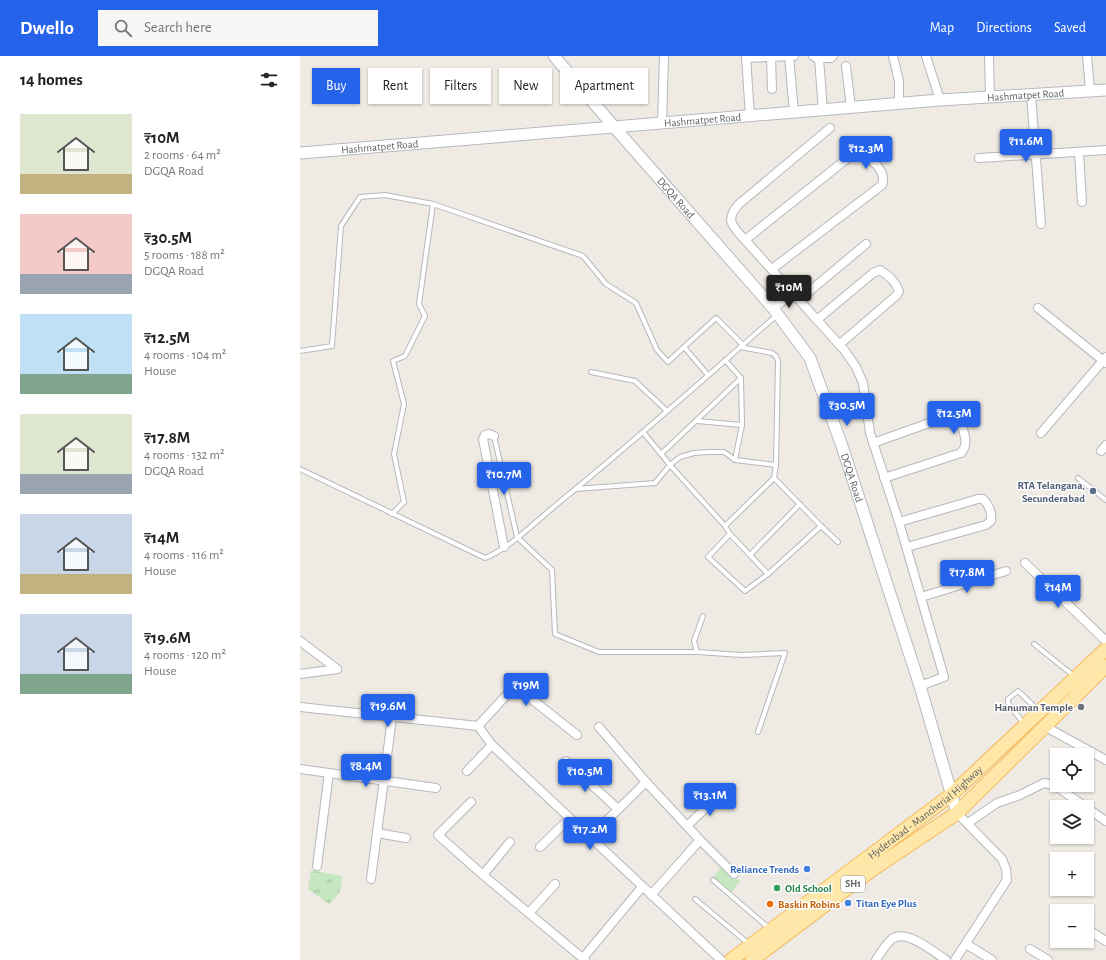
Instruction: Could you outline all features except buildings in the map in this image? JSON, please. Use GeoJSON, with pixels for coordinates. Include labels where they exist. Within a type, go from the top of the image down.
{"type":"FeatureCollection","features":[{"type":"Feature","properties":{"kind":"main road","name":"DGQA Road"},"geometry":{"type":"LineString","coordinates":[[554,56],[614,128],[775,312],[810,358],[842,446],[920,686],[957,813]]}},
{"type":"Feature","properties":{"kind":"main road","name":"Hashmatpet Road"},"geometry":{"type":"LineString","coordinates":[[300,153],[823,111],[940,100],[1106,90]]}},
{"type":"Feature","properties":{"kind":"main road","name":"Hyderabad - Mancherial Highway"},"geometry":{"type":"LineString","coordinates":[[731,960],[951,796],[1106,649]]}},
{"type":"Feature","properties":{"kind":"main road","name":"Hyderabad - Mancherial Highway"},"geometry":{"type":"LineString","coordinates":[[752,960],[873,869],[957,813],[1106,666]]}},
{"type":"Feature","properties":{"kind":"street"},"geometry":{"type":"LineString","coordinates":[[662,124],[664,56]]}},
{"type":"Feature","properties":{"kind":"street"},"geometry":{"type":"LineString","coordinates":[[750,117],[746,57],[791,56],[794,113]]}},
{"type":"Feature","properties":{"kind":"street"},"geometry":{"type":"LineString","coordinates":[[823,111],[816,57],[831,58],[833,56]]}},
{"type":"Feature","properties":{"kind":"street"},"geometry":{"type":"LineString","coordinates":[[894,56],[898,81],[899,104]]}},
{"type":"Feature","properties":{"kind":"street"},"geometry":{"type":"LineString","coordinates":[[926,56],[940,100]]}},
{"type":"Feature","properties":{"kind":"street"},"geometry":{"type":"LineString","coordinates":[[989,56],[990,97]]}},
{"type":"Feature","properties":{"kind":"street"},"geometry":{"type":"LineString","coordinates":[[1087,56],[1090,90]]}},
{"type":"Feature","properties":{"kind":"street"},"geometry":{"type":"LineString","coordinates":[[771,57],[772,89]]}},
{"type":"Feature","properties":{"kind":"street"},"geometry":{"type":"LineString","coordinates":[[846,66],[851,108]]}},
{"type":"Feature","properties":{"kind":"street"},"geometry":{"type":"LineString","coordinates":[[1031,94],[1040,224]]}},
{"type":"Feature","properties":{"kind":"street"},"geometry":{"type":"LineString","coordinates":[[830,128],[734,210],[731,216],[731,222],[733,227],[840,344],[852,359],[859,372],[865,393],[868,425],[873,443],[907,547],[944,677],[920,686]]}},
{"type":"Feature","properties":{"kind":"street"},"geometry":{"type":"LineString","coordinates":[[979,158],[1106,150]]}},
{"type":"Feature","properties":{"kind":"street"},"geometry":{"type":"LineString","coordinates":[[1079,152],[1082,202]]}},
{"type":"Feature","properties":{"kind":"street"},"geometry":{"type":"LineString","coordinates":[[745,240],[853,154],[860,153],[868,158],[883,173],[884,179],[882,185],[772,269]]}},
{"type":"Feature","properties":{"kind":"street"},"geometry":{"type":"LineString","coordinates":[[775,312],[866,244]]}},
{"type":"Feature","properties":{"kind":"street"},"geometry":{"type":"LineString","coordinates":[[818,320],[873,273],[880,270],[886,274],[897,286],[899,291],[897,296],[840,344]]}},
{"type":"Feature","properties":{"kind":"street"},"geometry":{"type":"LineString","coordinates":[[1038,308],[1105,360],[1041,432]]}},
{"type":"Feature","properties":{"kind":"street"},"geometry":{"type":"LineString","coordinates":[[873,443],[949,416],[960,420],[967,443],[961,453],[884,478]]}},
{"type":"Feature","properties":{"kind":"street"},"geometry":{"type":"LineString","coordinates":[[494,436],[486,434],[483,439],[504,547]]}},
{"type":"Feature","properties":{"kind":"street"},"geometry":{"type":"LineString","coordinates":[[899,522],[978,499],[983,499],[988,503],[992,516],[991,521],[986,525],[907,547]]}},
{"type":"Feature","properties":{"kind":"street"},"geometry":{"type":"LineString","coordinates":[[1025,563],[1106,641]]}},
{"type":"Feature","properties":{"kind":"street"},"geometry":{"type":"LineString","coordinates":[[921,597],[1006,571]]}},
{"type":"Feature","properties":{"kind":"street"},"geometry":{"type":"LineString","coordinates":[[300,640],[337,669],[300,674]]}},
{"type":"Feature","properties":{"kind":"street"},"geometry":{"type":"LineString","coordinates":[[478,726],[515,686],[576,735]]}},
{"type":"Feature","properties":{"kind":"street"},"geometry":{"type":"LineString","coordinates":[[300,707],[478,726],[492,745],[569,819],[721,960]]}},
{"type":"Feature","properties":{"kind":"street"},"geometry":{"type":"LineString","coordinates":[[371,879],[392,718]]}},
{"type":"Feature","properties":{"kind":"street"},"geometry":{"type":"LineString","coordinates":[[1044,726],[1106,760]]}},
{"type":"Feature","properties":{"kind":"street"},"geometry":{"type":"LineString","coordinates":[[599,727],[646,782],[734,874]]}},
{"type":"Feature","properties":{"kind":"street"},"geometry":{"type":"LineString","coordinates":[[467,771],[492,745]]}},
{"type":"Feature","properties":{"kind":"street"},"geometry":{"type":"LineString","coordinates":[[566,762],[618,809]]}},
{"type":"Feature","properties":{"kind":"street"},"geometry":{"type":"LineString","coordinates":[[300,769],[436,788]]}},
{"type":"Feature","properties":{"kind":"street"},"geometry":{"type":"LineString","coordinates":[[317,866],[329,773]]}},
{"type":"Feature","properties":{"kind":"street"},"geometry":{"type":"LineString","coordinates":[[590,838],[646,782]]}},
{"type":"Feature","properties":{"kind":"street"},"geometry":{"type":"LineString","coordinates":[[968,823],[997,803],[1020,795],[1044,783],[1054,785],[1076,800]]}},
{"type":"Feature","properties":{"kind":"street"},"geometry":{"type":"LineString","coordinates":[[687,826],[719,794]]}},
{"type":"Feature","properties":{"kind":"street"},"geometry":{"type":"LineString","coordinates":[[472,802],[438,835],[483,875],[584,959],[642,887]]}},
{"type":"Feature","properties":{"kind":"street"},"geometry":{"type":"LineString","coordinates":[[1094,812],[1106,820]]}},
{"type":"Feature","properties":{"kind":"street"},"geometry":{"type":"LineString","coordinates":[[955,960],[1007,880],[1006,869],[1002,859],[957,813]]}},
{"type":"Feature","properties":{"kind":"street"},"geometry":{"type":"LineString","coordinates":[[540,847],[569,819]]}},
{"type":"Feature","properties":{"kind":"street"},"geometry":{"type":"LineString","coordinates":[[377,834],[406,838]]}},
{"type":"Feature","properties":{"kind":"street"},"geometry":{"type":"LineString","coordinates":[[651,895],[700,840]]}},
{"type":"Feature","properties":{"kind":"street"},"geometry":{"type":"LineString","coordinates":[[483,875],[510,842]]}},
{"type":"Feature","properties":{"kind":"street"},"geometry":{"type":"LineString","coordinates":[[529,913],[555,884]]}},
{"type":"Feature","properties":{"kind":"street"},"geometry":{"type":"LineString","coordinates":[[1094,933],[1106,941]]}},
{"type":"Feature","properties":{"kind":"street"},"geometry":{"type":"LineString","coordinates":[[876,960],[892,939],[902,936],[914,939],[946,960]]}},
{"type":"Feature","properties":{"kind":"street"},"geometry":{"type":"LineString","coordinates":[[966,944],[992,960]]}},
{"type":"Feature","properties":{"kind":"street"},"geometry":{"type":"LineString","coordinates":[[1030,949],[1048,960]]}},
{"type":"Feature","properties":{"kind":"lane"},"geometry":{"type":"LineString","coordinates":[[300,351],[332,346],[341,226],[360,197],[385,195],[433,204],[583,256],[606,284],[636,303],[657,350],[668,362],[716,318],[741,346],[772,353],[776,356],[778,361],[776,465],[774,478],[725,526]]}},
{"type":"Feature","properties":{"kind":"lane"},"geometry":{"type":"LineString","coordinates":[[392,514],[404,502],[394,454],[404,404],[393,361],[405,356],[425,316],[419,304],[433,204]]}},
{"type":"Feature","properties":{"kind":"lane"},"geometry":{"type":"LineString","coordinates":[[300,469],[485,558],[491,556],[517,537],[667,412],[741,346],[775,312]]}},
{"type":"Feature","properties":{"kind":"lane"},"geometry":{"type":"LineString","coordinates":[[684,347],[708,375]]}},
{"type":"Feature","properties":{"kind":"lane"},"geometry":{"type":"LineString","coordinates":[[725,360],[741,378],[742,425],[735,460]]}},
{"type":"Feature","properties":{"kind":"lane"},"geometry":{"type":"LineString","coordinates":[[591,372],[636,381],[667,412]]}},
{"type":"Feature","properties":{"kind":"lane"},"geometry":{"type":"LineString","coordinates":[[661,454],[698,421],[741,378]]}},
{"type":"Feature","properties":{"kind":"lane"},"geometry":{"type":"LineString","coordinates":[[698,421],[742,425]]}},
{"type":"Feature","properties":{"kind":"lane"},"geometry":{"type":"LineString","coordinates":[[643,432],[670,465],[725,526],[730,534],[768,574]]}},
{"type":"Feature","properties":{"kind":"lane"},"geometry":{"type":"LineString","coordinates":[[494,436],[517,537],[552,570],[555,634],[599,652],[697,652],[742,655],[785,653],[758,732]]}},
{"type":"Feature","properties":{"kind":"lane"},"geometry":{"type":"LineString","coordinates":[[576,489],[655,482],[670,465],[680,457],[694,453],[724,452],[735,460],[776,465]]}},
{"type":"Feature","properties":{"kind":"lane"},"geometry":{"type":"LineString","coordinates":[[774,478],[838,542]]}},
{"type":"Feature","properties":{"kind":"lane"},"geometry":{"type":"LineString","coordinates":[[1078,478],[1106,500]]}},
{"type":"Feature","properties":{"kind":"lane"},"geometry":{"type":"LineString","coordinates":[[750,555],[800,504]]}},
{"type":"Feature","properties":{"kind":"lane"},"geometry":{"type":"LineString","coordinates":[[730,534],[708,557],[745,591],[768,574],[821,526]]}},
{"type":"Feature","properties":{"kind":"lane"},"geometry":{"type":"LineString","coordinates":[[697,652],[694,641],[703,616]]}},
{"type":"Feature","properties":{"kind":"lane"},"geometry":{"type":"LineString","coordinates":[[1034,644],[1076,678]]}},
{"type":"Feature","properties":{"kind":"lane"},"geometry":{"type":"LineString","coordinates":[[1025,726],[1008,703],[1008,698],[1018,691],[1040,712]]}},
{"type":"Feature","properties":{"kind":"lane"},"geometry":{"type":"LineString","coordinates":[[714,880],[771,931]]}},
{"type":"Feature","properties":{"kind":"lane"},"geometry":{"type":"LineString","coordinates":[[695,898],[750,946]]}},
{"type":"Feature","properties":{"kind":"green space"},"geometry":{"type":"Polygon","coordinates":[[[721,867],[740,881],[729,896],[710,882],[721,867]]]}},
{"type":"Feature","properties":{"kind":"green space"},"geometry":{"type":"Polygon","coordinates":[[[311,870],[342,876],[340,892],[329,904],[308,889],[311,870]]]}},
{"type":"Feature","properties":{"kind":"place","name":"RTA Telangana, Secunderabad"},"geometry":{"type":"Point","coordinates":[1093,491]}},
{"type":"Feature","properties":{"kind":"place","name":"Hanuman Temple"},"geometry":{"type":"Point","coordinates":[1081,707]}},
{"type":"Feature","properties":{"kind":"place","name":"Reliance Trends"},"geometry":{"type":"Point","coordinates":[807,869]}},
{"type":"Feature","properties":{"kind":"place","name":"Old School"},"geometry":{"type":"Point","coordinates":[777,888]}},
{"type":"Feature","properties":{"kind":"place","name":"Titan Eye Plus"},"geometry":{"type":"Point","coordinates":[848,903]}},
{"type":"Feature","properties":{"kind":"place","name":"Baskin Robins"},"geometry":{"type":"Point","coordinates":[770,904]}}]}
